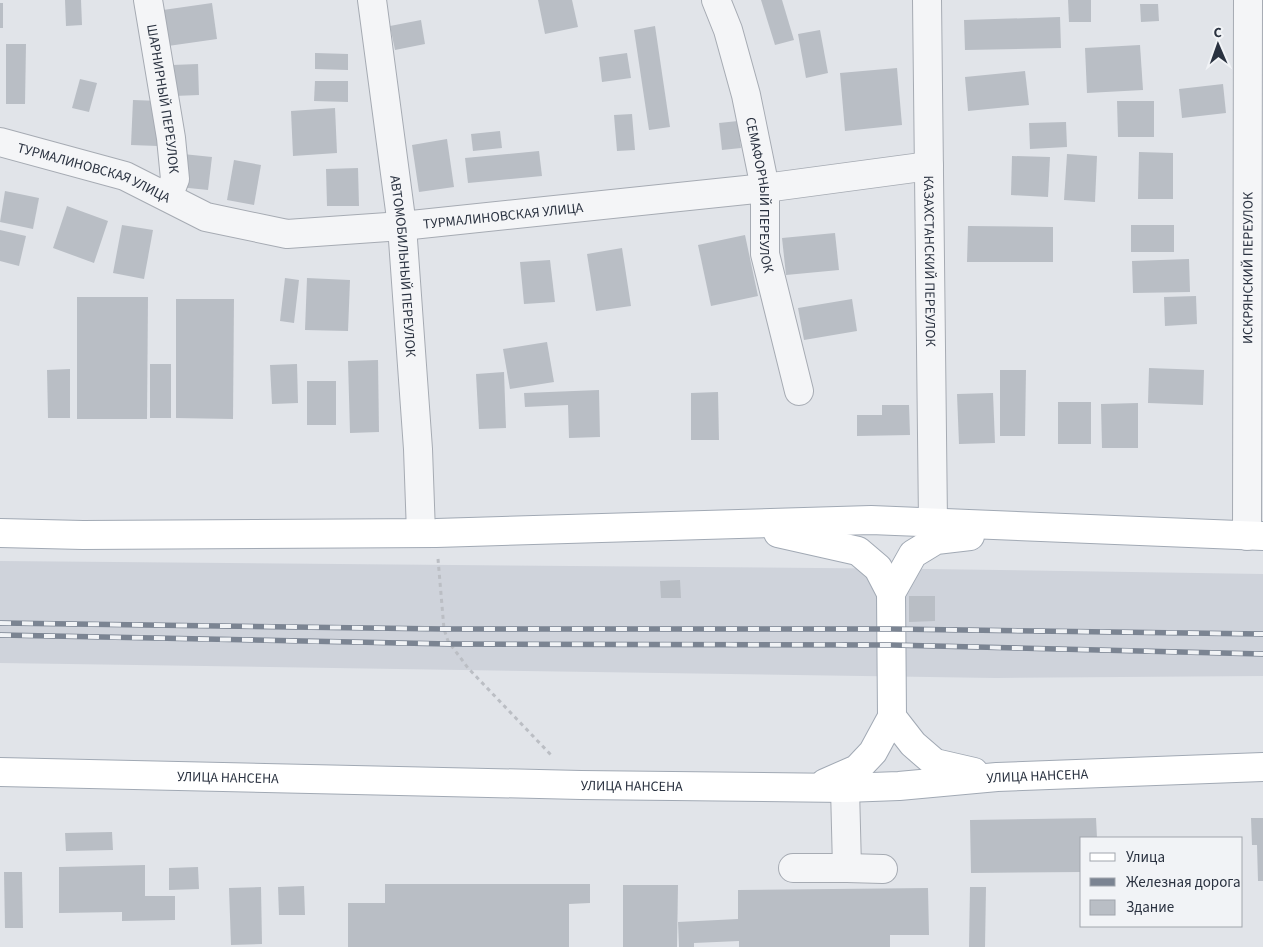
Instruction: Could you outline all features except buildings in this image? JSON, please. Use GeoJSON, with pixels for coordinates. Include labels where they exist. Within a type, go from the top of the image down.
{"type":"FeatureCollection","features":[{"type":"Feature","properties":{"kind":"main road"},"geometry":{"type":"LineString","coordinates":[[0,533],[83,535],[428,533],[871,520],[1255,536]]}},
{"type":"Feature","properties":{"kind":"main road"},"geometry":{"type":"LineString","coordinates":[[742,523],[858,551],[878,568],[891,593],[892,717],[873,752],[857,769],[811,788]]}},
{"type":"Feature","properties":{"kind":"main road"},"geometry":{"type":"LineString","coordinates":[[891,593],[913,554],[936,540],[1025,527]]}},
{"type":"Feature","properties":{"kind":"main road"},"geometry":{"type":"LineString","coordinates":[[892,717],[913,744],[935,763],[997,777]]}},
{"type":"Feature","properties":{"kind":"main road","name":"УЛИЦА НАНСЕНА"},"geometry":{"type":"LineString","coordinates":[[0,772],[581,785],[845,788],[899,786],[997,777],[1263,767]]}},
{"type":"Feature","properties":{"kind":"street","name":"ШАРНИРНЫЙ ПЕРЕУЛОК"},"geometry":{"type":"LineString","coordinates":[[148,0],[171,138],[175,179],[168,197]]}},
{"type":"Feature","properties":{"kind":"street","name":"АВТОМОБИЛЬНЫЙ ПЕРЕУЛОК"},"geometry":{"type":"LineString","coordinates":[[372,0],[402,226],[418,450],[428,533]]}},
{"type":"Feature","properties":{"kind":"street","name":"СЕМАФОРНЫЙ ПЕРЕУЛОК"},"geometry":{"type":"LineString","coordinates":[[716,0],[728,30],[746,95],[765,188],[765,254],[799,391]]}},
{"type":"Feature","properties":{"kind":"street","name":"КАЗАХСТАНСКИЙ ПЕРЕУЛОК"},"geometry":{"type":"LineString","coordinates":[[927,0],[933,522]]}},
{"type":"Feature","properties":{"kind":"street","name":"ИСКРЯНСКИЙ ПЕРЕУЛОК"},"geometry":{"type":"LineString","coordinates":[[1248,0],[1255,536]]}},
{"type":"Feature","properties":{"kind":"street","name":"ТУРМАЛИНОВСКАЯ УЛИЦА"},"geometry":{"type":"LineString","coordinates":[[0,142],[125,176],[206,217],[287,234],[402,226],[765,188],[929,166]]}},
{"type":"Feature","properties":{"kind":"street"},"geometry":{"type":"LineString","coordinates":[[845,788],[847,868]]}},
{"type":"Feature","properties":{"kind":"street"},"geometry":{"type":"LineString","coordinates":[[793,868],[883,869]]}},
{"type":"Feature","properties":{"kind":"path"},"geometry":{"type":"LineString","coordinates":[[428,533],[444,629],[448,641],[468,668],[581,785]]}},
{"type":"Feature","properties":{"kind":"shaded area"},"geometry":{"type":"Polygon","coordinates":[[[0,561],[927,569],[1263,574],[1263,676],[996,678],[0,663],[0,561]]]}},
{"type":"Feature","properties":{"kind":"railway"},"geometry":{"type":"LineString","coordinates":[[0,623],[444,629],[892,629],[1263,634]]}},
{"type":"Feature","properties":{"kind":"railway"},"geometry":{"type":"LineString","coordinates":[[0,635],[450,644],[892,645],[1263,654]]}}]}
